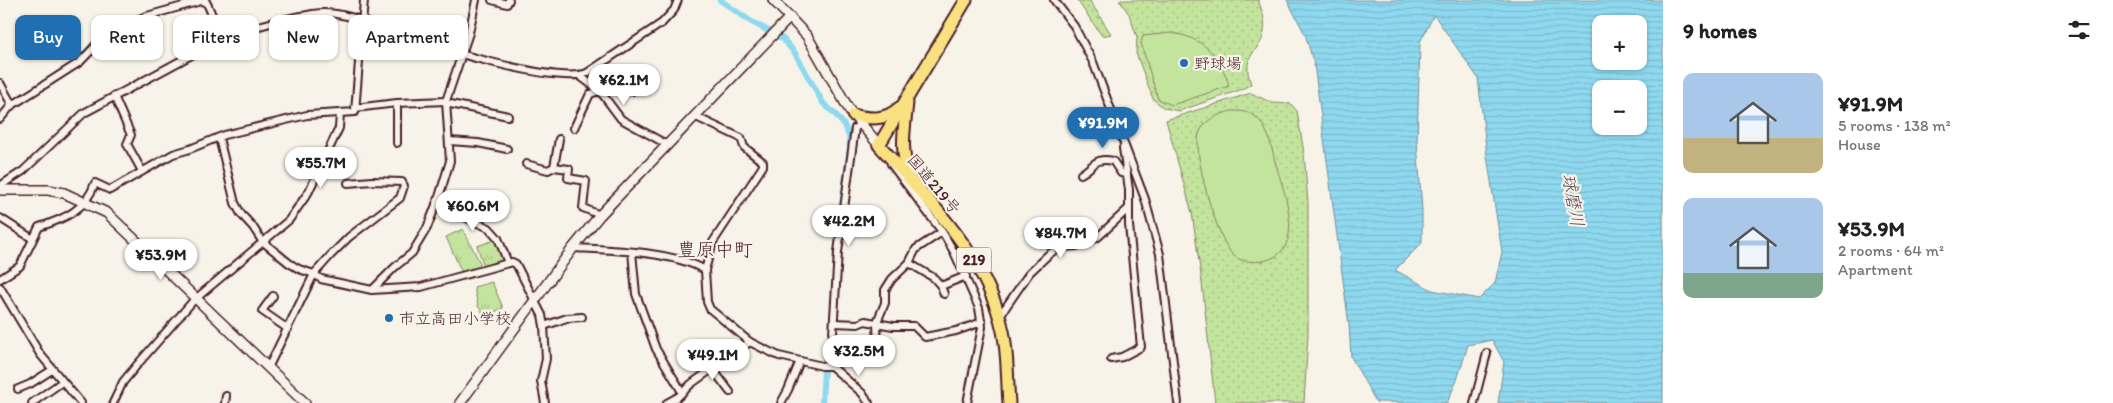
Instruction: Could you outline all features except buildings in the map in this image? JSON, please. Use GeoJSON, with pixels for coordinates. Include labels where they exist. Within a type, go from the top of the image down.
{"type":"FeatureCollection","features":[{"type":"Feature","properties":{"kind":"highway"},"geometry":{"type":"LineString","coordinates":[[880,145],[966,0]]}},
{"type":"Feature","properties":{"kind":"highway"},"geometry":{"type":"LineString","coordinates":[[857,119],[880,118],[891,114],[907,99]]}},
{"type":"Feature","properties":{"kind":"highway"},"geometry":{"type":"LineString","coordinates":[[907,99],[902,136],[905,163],[911,181]]}},
{"type":"Feature","properties":{"kind":"highway","name":"国道219号"},"geometry":{"type":"LineString","coordinates":[[880,145],[961,241],[982,271],[991,291],[1003,332],[1010,403]]}},
{"type":"Feature","properties":{"kind":"street"},"geometry":{"type":"LineString","coordinates":[[362,15],[364,0]]}},
{"type":"Feature","properties":{"kind":"street"},"geometry":{"type":"LineString","coordinates":[[468,30],[476,0]]}},
{"type":"Feature","properties":{"kind":"street"},"geometry":{"type":"LineString","coordinates":[[492,0],[507,4],[509,0]]}},
{"type":"Feature","properties":{"kind":"street"},"geometry":{"type":"LineString","coordinates":[[468,55],[522,70],[580,76],[662,23],[674,10],[678,0]]}},
{"type":"Feature","properties":{"kind":"street"},"geometry":{"type":"LineString","coordinates":[[773,0],[807,36],[857,119],[880,145],[896,172],[942,232],[966,276],[979,308],[982,322],[967,403]]}},
{"type":"Feature","properties":{"kind":"street"},"geometry":{"type":"LineString","coordinates":[[1054,0],[1082,40],[1145,200],[1160,254],[1178,403]]}},
{"type":"Feature","properties":{"kind":"street"},"geometry":{"type":"LineString","coordinates":[[0,118],[12,105],[80,62],[110,31],[147,16],[205,1],[213,15]]}},
{"type":"Feature","properties":{"kind":"street"},"geometry":{"type":"LineString","coordinates":[[259,26],[322,13],[348,18]]}},
{"type":"Feature","properties":{"kind":"street"},"geometry":{"type":"LineString","coordinates":[[460,403],[534,300],[600,216],[666,144],[790,17]]}},
{"type":"Feature","properties":{"kind":"street"},"geometry":{"type":"LineString","coordinates":[[182,60],[84,113],[23,171],[3,184],[0,190],[48,190],[64,193],[107,213],[197,297],[305,403]]}},
{"type":"Feature","properties":{"kind":"street"},"geometry":{"type":"LineString","coordinates":[[0,279],[20,266],[39,228],[77,211],[85,202],[95,183],[110,190],[173,154],[220,138],[308,116],[355,112],[359,60]]}},
{"type":"Feature","properties":{"kind":"street"},"geometry":{"type":"LineString","coordinates":[[372,290],[395,266],[412,253],[427,228],[450,161],[446,102],[460,60]]}},
{"type":"Feature","properties":{"kind":"street"},"geometry":{"type":"LineString","coordinates":[[580,76],[599,90],[621,119],[666,144]]}},
{"type":"Feature","properties":{"kind":"street"},"geometry":{"type":"LineString","coordinates":[[574,128],[590,94],[613,87],[632,91],[635,79]]}},
{"type":"Feature","properties":{"kind":"street"},"geometry":{"type":"LineString","coordinates":[[0,83],[12,105]]}},
{"type":"Feature","properties":{"kind":"street"},"geometry":{"type":"LineString","coordinates":[[114,96],[131,135],[127,144],[142,172]]}},
{"type":"Feature","properties":{"kind":"street"},"geometry":{"type":"LineString","coordinates":[[355,108],[397,103],[446,102],[508,116]]}},
{"type":"Feature","properties":{"kind":"street"},"geometry":{"type":"LineString","coordinates":[[397,103],[397,143]]}},
{"type":"Feature","properties":{"kind":"street"},"geometry":{"type":"LineString","coordinates":[[113,403],[124,382],[137,365],[197,297],[290,220],[308,193],[339,128],[340,114]]}},
{"type":"Feature","properties":{"kind":"street"},"geometry":{"type":"LineString","coordinates":[[694,116],[741,138],[744,147],[763,162],[763,166],[715,239],[705,270],[707,302],[710,309],[750,342],[779,356],[822,366],[831,366]]}},
{"type":"Feature","properties":{"kind":"street"},"geometry":{"type":"LineString","coordinates":[[857,119],[842,220],[830,360],[831,366],[862,393],[869,403]]}},
{"type":"Feature","properties":{"kind":"street"},"geometry":{"type":"LineString","coordinates":[[220,138],[235,203],[241,214],[248,220],[264,242],[289,263],[321,279],[372,290],[421,287],[512,262],[516,264],[542,314],[546,359],[541,381],[545,403]]}},
{"type":"Feature","properties":{"kind":"street"},"geometry":{"type":"LineString","coordinates":[[554,167],[559,139]]}},
{"type":"Feature","properties":{"kind":"street"},"geometry":{"type":"LineString","coordinates":[[449,141],[478,143],[506,149]]}},
{"type":"Feature","properties":{"kind":"street"},"geometry":{"type":"LineString","coordinates":[[1110,359],[1122,357],[1141,347],[1123,142]]}},
{"type":"Feature","properties":{"kind":"street"},"geometry":{"type":"LineString","coordinates":[[1081,174],[1098,160],[1106,160],[1113,161],[1121,173],[1127,175]]}},
{"type":"Feature","properties":{"kind":"street"},"geometry":{"type":"LineString","coordinates":[[526,164],[548,170],[554,167],[569,169],[568,178],[586,181],[583,208],[600,216]]}},
{"type":"Feature","properties":{"kind":"street"},"geometry":{"type":"LineString","coordinates":[[268,368],[314,274],[349,237],[400,198],[404,186],[402,182],[372,181],[348,183]]}},
{"type":"Feature","properties":{"kind":"street"},"geometry":{"type":"LineString","coordinates":[[436,204],[489,228],[498,238],[508,263]]}},
{"type":"Feature","properties":{"kind":"street"},"geometry":{"type":"LineString","coordinates":[[999,317],[1030,272],[1048,255],[1059,247],[1076,246],[1098,237],[1129,208]]}},
{"type":"Feature","properties":{"kind":"street"},"geometry":{"type":"LineString","coordinates":[[0,218],[33,239]]}},
{"type":"Feature","properties":{"kind":"street"},"geometry":{"type":"LineString","coordinates":[[878,356],[878,322],[885,303],[885,290],[892,279],[909,263],[916,249],[942,232]]}},
{"type":"Feature","properties":{"kind":"street"},"geometry":{"type":"LineString","coordinates":[[573,248],[632,252],[688,262],[705,270]]}},
{"type":"Feature","properties":{"kind":"street"},"geometry":{"type":"LineString","coordinates":[[632,252],[636,294],[656,349],[682,392]]}},
{"type":"Feature","properties":{"kind":"street"},"geometry":{"type":"LineString","coordinates":[[909,263],[934,278],[941,286],[944,294]]}},
{"type":"Feature","properties":{"kind":"street"},"geometry":{"type":"LineString","coordinates":[[941,286],[966,276]]}},
{"type":"Feature","properties":{"kind":"street"},"geometry":{"type":"LineString","coordinates":[[0,287],[26,333],[52,370],[81,403]]}},
{"type":"Feature","properties":{"kind":"street"},"geometry":{"type":"LineString","coordinates":[[273,296],[262,311],[288,329]]}},
{"type":"Feature","properties":{"kind":"street"},"geometry":{"type":"LineString","coordinates":[[544,326],[567,318],[582,317]]}},
{"type":"Feature","properties":{"kind":"street"},"geometry":{"type":"LineString","coordinates":[[834,323],[849,325],[865,321],[893,326],[914,326],[925,337],[956,331],[982,322]]}},
{"type":"Feature","properties":{"kind":"street"},"geometry":{"type":"LineString","coordinates":[[667,403],[712,368],[750,342]]}},
{"type":"Feature","properties":{"kind":"street"},"geometry":{"type":"LineString","coordinates":[[1474,403],[1487,353]]}},
{"type":"Feature","properties":{"kind":"street"},"geometry":{"type":"LineString","coordinates":[[781,403],[800,360]]}},
{"type":"Feature","properties":{"kind":"street"},"geometry":{"type":"LineString","coordinates":[[712,368],[730,392]]}},
{"type":"Feature","properties":{"kind":"street"},"geometry":{"type":"LineString","coordinates":[[18,389],[52,370]]}},
{"type":"Feature","properties":{"kind":"street"},"geometry":{"type":"LineString","coordinates":[[32,403],[62,382]]}},
{"type":"Feature","properties":{"kind":"green space"},"geometry":{"type":"Polygon","coordinates":[[[1077,0],[1090,1],[1111,34],[1102,36],[1077,0]]]}},
{"type":"Feature","properties":{"kind":"green space"},"geometry":{"type":"Polygon","coordinates":[[[1119,0],[1258,0],[1263,16],[1264,32],[1262,39],[1249,59],[1248,73],[1251,84],[1243,89],[1179,111],[1164,108],[1153,99],[1136,53],[1137,37],[1129,14],[1119,0]]]}},
{"type":"Feature","properties":{"kind":"green space","name":"野球場"},"geometry":{"type":"Polygon","coordinates":[[[1171,33],[1192,39],[1209,50],[1216,57],[1226,75],[1229,86],[1172,105],[1158,99],[1141,43],[1143,36],[1171,33]]]}},
{"type":"Feature","properties":{"kind":"green space"},"geometry":{"type":"Polygon","coordinates":[[[1251,93],[1272,103],[1291,104],[1297,111],[1304,153],[1308,203],[1308,335],[1304,403],[1215,403],[1202,283],[1192,213],[1166,120],[1251,93]]]}},
{"type":"Feature","properties":{"kind":"green space"},"geometry":{"type":"Polygon","coordinates":[[[1231,111],[1241,111],[1250,114],[1256,117],[1264,127],[1284,190],[1289,220],[1289,234],[1285,246],[1277,255],[1263,261],[1240,259],[1234,256],[1228,248],[1214,215],[1202,175],[1198,141],[1200,131],[1209,120],[1231,111]]]}},
{"type":"Feature","properties":{"kind":"green space"},"geometry":{"type":"Polygon","coordinates":[[[463,229],[483,269],[463,275],[446,237],[463,229]]]}},
{"type":"Feature","properties":{"kind":"green space"},"geometry":{"type":"Polygon","coordinates":[[[495,240],[506,262],[485,269],[477,246],[495,240]]]}},
{"type":"Feature","properties":{"kind":"green space"},"geometry":{"type":"Polygon","coordinates":[[[492,282],[503,308],[485,316],[478,306],[474,287],[492,282]]]}},
{"type":"Feature","properties":{"kind":"water","name":"球磨川"},"geometry":{"type":"Polygon","coordinates":[[[1287,0],[1663,0],[1663,403],[1498,403],[1504,362],[1492,340],[1468,345],[1457,380],[1447,403],[1376,402],[1351,357],[1349,325],[1314,64],[1305,34],[1287,0]],[[1434,15],[1420,42],[1417,141],[1422,210],[1422,243],[1395,270],[1432,290],[1479,299],[1495,283],[1502,252],[1487,156],[1478,78],[1434,15]]]}},
{"type":"Feature","properties":{"kind":"waterway"},"geometry":{"type":"LineString","coordinates":[[720,0],[750,21],[783,39],[795,53],[823,103],[844,125],[849,136],[850,148],[837,240]]}},
{"type":"Feature","properties":{"kind":"waterway"},"geometry":{"type":"LineString","coordinates":[[143,15],[156,10]]}},
{"type":"Feature","properties":{"kind":"waterway"},"geometry":{"type":"LineString","coordinates":[[45,81],[77,60],[91,44]]}},
{"type":"Feature","properties":{"kind":"waterway"},"geometry":{"type":"LineString","coordinates":[[13,101],[26,93]]}},
{"type":"Feature","properties":{"kind":"waterway"},"geometry":{"type":"LineString","coordinates":[[0,113],[8,103]]}},
{"type":"Feature","properties":{"kind":"waterway"},"geometry":{"type":"LineString","coordinates":[[825,361],[831,335]]}},
{"type":"Feature","properties":{"kind":"waterway"},"geometry":{"type":"LineString","coordinates":[[822,403],[824,369]]}},
{"type":"Feature","properties":{"kind":"place","name":"野球場"},"geometry":{"type":"Point","coordinates":[1184,63]}},
{"type":"Feature","properties":{"kind":"place","name":"市立高田小学校"},"geometry":{"type":"Point","coordinates":[389,318]}},
{"type":"Feature","properties":{"kind":"district","name":"豊原中町"},"geometry":{"type":"Point","coordinates":[715,249]}}]}
